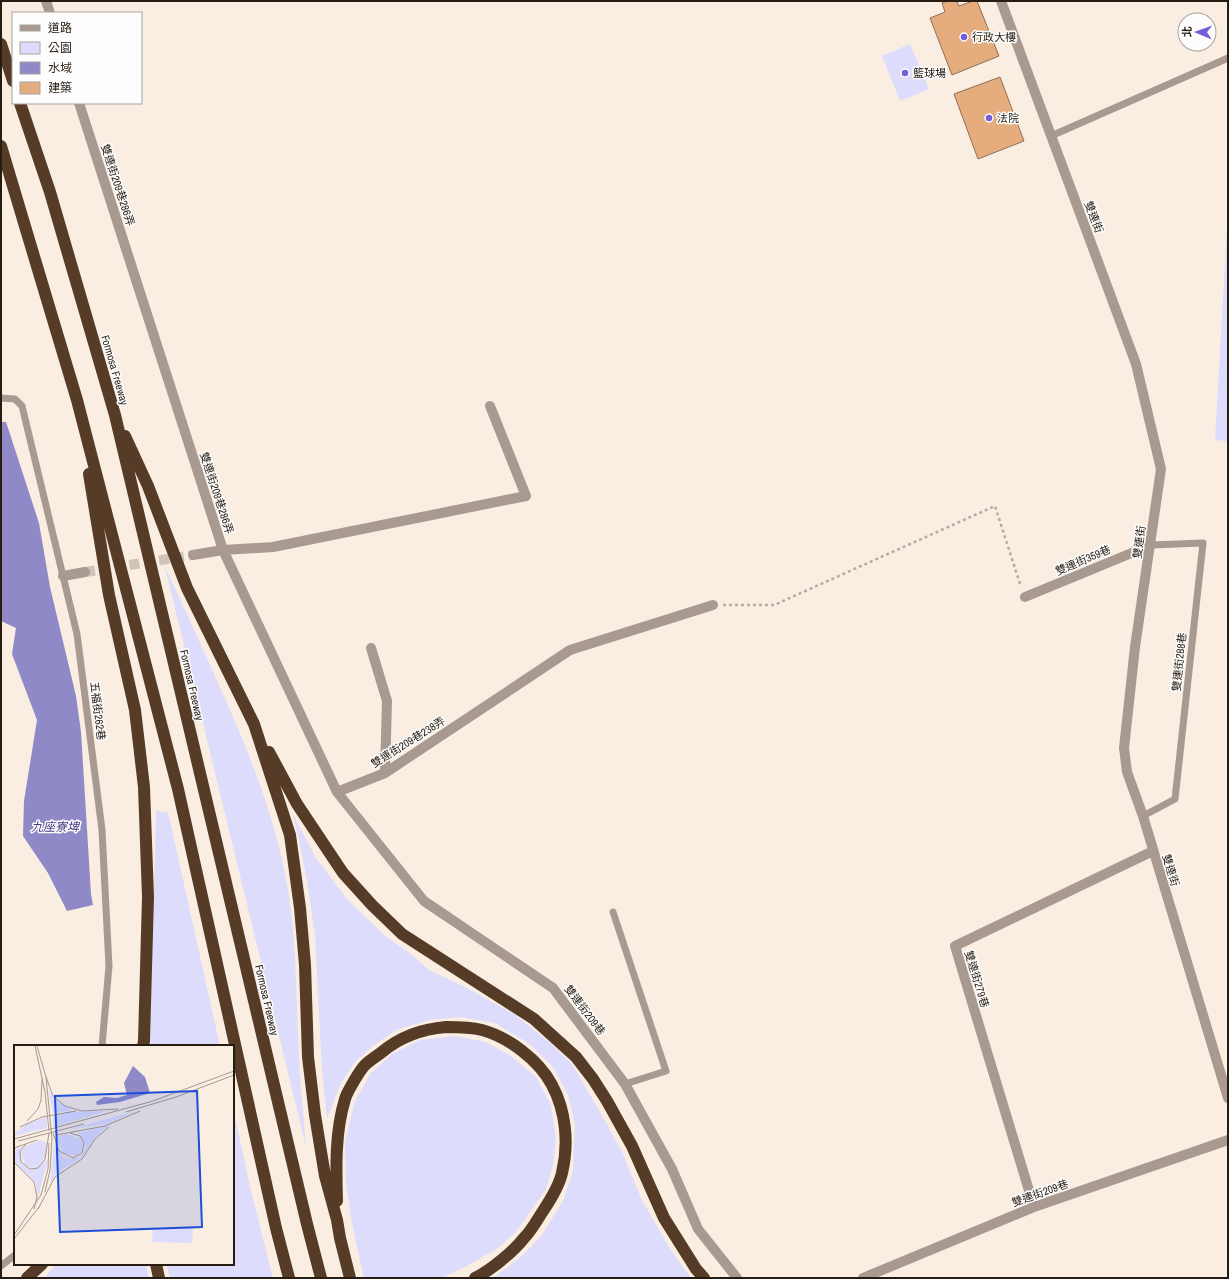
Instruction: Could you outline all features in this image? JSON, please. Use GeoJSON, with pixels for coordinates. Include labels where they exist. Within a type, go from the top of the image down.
{"type":"FeatureCollection","features":[{"type":"Feature","properties":{"kind":"highway"},"geometry":{"type":"LineString","coordinates":[[1,44],[12,78]]}},
{"type":"Feature","properties":{"kind":"highway","name":"Formosa Freeway"},"geometry":{"type":"LineString","coordinates":[[20,104],[50,192],[115,415],[321,1278]]}},
{"type":"Feature","properties":{"kind":"highway"},"geometry":{"type":"LineString","coordinates":[[1,146],[77,400],[178,789],[276,1228],[289,1278]]}},
{"type":"Feature","properties":{"kind":"highway"},"geometry":{"type":"LineString","coordinates":[[77,400],[109,595],[135,710],[144,787],[148,897],[144,1044]]}},
{"type":"Feature","properties":{"kind":"highway"},"geometry":{"type":"LineString","coordinates":[[115,415],[148,486],[187,588],[254,724],[297,804],[343,873],[372,905],[402,934],[534,1019],[576,1057],[593,1079],[607,1101],[632,1146],[664,1218],[696,1269],[704,1278]]}},
{"type":"Feature","properties":{"kind":"highway"},"geometry":{"type":"LineString","coordinates":[[254,724],[290,835],[305,958],[308,1057],[313,1101],[325,1176],[350,1278]]}},
{"type":"Feature","properties":{"kind":"highway"},"geometry":{"type":"LineString","coordinates":[[337,1220],[336,1176],[338,1129],[346,1097],[365,1065],[393,1043],[415,1033],[436,1028],[461,1026],[482,1030],[507,1041],[521,1050],[538,1065],[552,1085],[562,1110],[565,1134],[565,1155],[562,1174],[555,1191],[525,1238],[498,1263],[475,1278]]}},
{"type":"Feature","properties":{"kind":"highway"},"geometry":{"type":"LineString","coordinates":[[27,1278],[41,1265]]}},
{"type":"Feature","properties":{"kind":"highway"},"geometry":{"type":"LineString","coordinates":[[156,1265],[159,1278]]}},
{"type":"Feature","properties":{"kind":"street"},"geometry":{"type":"LineString","coordinates":[[46,1],[50,12]]}},
{"type":"Feature","properties":{"kind":"street","name":"雙連街"},"geometry":{"type":"LineString","coordinates":[[1001,1],[1136,364],[1161,469],[1135,646],[1124,748],[1127,772],[1143,816],[1228,1098]]}},
{"type":"Feature","properties":{"kind":"street","name":"雙連街209巷286弄"},"geometry":{"type":"LineString","coordinates":[[79,104],[223,550],[273,546],[526,496],[490,406]]}},
{"type":"Feature","properties":{"kind":"street","name":"雙連街359巷"},"geometry":{"type":"LineString","coordinates":[[1025,597],[1151,545]]}},
{"type":"Feature","properties":{"kind":"street"},"geometry":{"type":"LineString","coordinates":[[193,555],[223,550],[337,792]]}},
{"type":"Feature","properties":{"kind":"street"},"geometry":{"type":"LineString","coordinates":[[63,576],[85,572]]}},
{"type":"Feature","properties":{"kind":"street","name":"雙連街209巷238弄"},"geometry":{"type":"LineString","coordinates":[[337,792],[385,773],[570,650],[713,605]]}},
{"type":"Feature","properties":{"kind":"street"},"geometry":{"type":"LineString","coordinates":[[371,648],[387,701],[385,773]]}},
{"type":"Feature","properties":{"kind":"street","name":"雙連街209巷"},"geometry":{"type":"LineString","coordinates":[[337,792],[424,901],[553,988],[625,1084],[672,1169],[698,1229],[737,1278]]}},
{"type":"Feature","properties":{"kind":"street","name":"雙連街279巷"},"geometry":{"type":"LineString","coordinates":[[1034,1207],[955,946],[1153,851]]}},
{"type":"Feature","properties":{"kind":"street","name":"雙連街209巷"},"geometry":{"type":"LineString","coordinates":[[863,1278],[1034,1207],[1228,1140]]}},
{"type":"Feature","properties":{"kind":"lane"},"geometry":{"type":"LineString","coordinates":[[1051,136],[1228,58]]}},
{"type":"Feature","properties":{"kind":"lane","name":"五福街262巷"},"geometry":{"type":"LineString","coordinates":[[2,398],[15,399],[22,406],[77,634],[102,830],[109,966],[102,1045]]}},
{"type":"Feature","properties":{"kind":"lane","name":"雙連街288巷"},"geometry":{"type":"LineString","coordinates":[[1143,816],[1175,799],[1203,543],[1151,545]]}},
{"type":"Feature","properties":{"kind":"lane"},"geometry":{"type":"LineString","coordinates":[[613,912],[666,1070],[625,1084]]}},
{"type":"Feature","properties":{"kind":"lane"},"geometry":{"type":"LineString","coordinates":[[1,1266],[14,1256]]}},
{"type":"Feature","properties":{"kind":"path"},"geometry":{"type":"LineString","coordinates":[[713,605],[774,605],[995,506],[1025,597]]}},
{"type":"Feature","properties":{"kind":"green space","name":"籃球場"},"geometry":{"type":"Polygon","coordinates":[[[910,44],[929,89],[900,101],[882,56],[910,44]]]}},
{"type":"Feature","properties":{"kind":"green space"},"geometry":{"type":"Polygon","coordinates":[[[1228,211],[1228,441],[1215,440],[1228,211]]]}},
{"type":"Feature","properties":{"kind":"green space"},"geometry":{"type":"Polygon","coordinates":[[[165,567],[205,654],[251,761],[261,787],[284,868],[293,931],[299,1063],[306,1147],[165,567]]]}},
{"type":"Feature","properties":{"kind":"green space"},"geometry":{"type":"Polygon","coordinates":[[[156,811],[168,812],[220,1045],[150,1045],[156,811]]]}},
{"type":"Feature","properties":{"kind":"green space"},"geometry":{"type":"Polygon","coordinates":[[[292,813],[316,858],[347,899],[384,935],[412,955],[429,970],[467,988],[515,1015],[549,1042],[572,1064],[623,1154],[641,1198],[670,1249],[691,1278],[493,1278],[522,1256],[542,1235],[563,1201],[573,1171],[575,1125],[568,1095],[553,1067],[531,1045],[495,1023],[461,1017],[429,1020],[396,1030],[373,1046],[355,1062],[341,1083],[327,1119],[322,1071],[315,935],[307,881],[292,813]]]}},
{"type":"Feature","properties":{"kind":"green space"},"geometry":{"type":"Polygon","coordinates":[[[454,1036],[486,1042],[511,1056],[536,1077],[551,1105],[556,1139],[553,1165],[546,1189],[516,1232],[498,1248],[467,1266],[442,1278],[364,1278],[353,1229],[346,1185],[345,1141],[355,1101],[370,1074],[392,1054],[420,1040],[454,1036]]]}},
{"type":"Feature","properties":{"kind":"green space"},"geometry":{"type":"Polygon","coordinates":[[[234,1112],[250,1187],[273,1278],[170,1278],[166,1265],[234,1265],[234,1112]]]}},
{"type":"Feature","properties":{"kind":"green space"},"geometry":{"type":"Polygon","coordinates":[[[56,1265],[146,1265],[149,1278],[44,1278],[56,1265]]]}},
{"type":"Feature","properties":{"kind":"water","name":"九座寮埤"},"geometry":{"type":"Polygon","coordinates":[[[1,422],[6,422],[39,523],[50,587],[76,696],[81,732],[91,894],[93,905],[67,911],[48,873],[23,836],[24,801],[37,720],[12,654],[16,628],[1,621],[1,422]]]}},
{"type":"Feature","properties":{"kind":"building","name":"行政大樓"},"geometry":{"type":"Polygon","coordinates":[[[957,1],[959,6],[977,1],[999,56],[952,75],[930,18],[945,12],[942,3],[957,1]]]}},
{"type":"Feature","properties":{"kind":"building","name":"法院"},"geometry":{"type":"Polygon","coordinates":[[[1000,77],[1024,141],[978,159],[954,94],[1000,77]]]}},
{"type":"Feature","properties":{"kind":"tunnel"},"geometry":{"type":"LineString","coordinates":[[85,572],[193,555]]}},
{"type":"Feature","properties":{"kind":"place","name":"行政大樓"},"geometry":{"type":"Point","coordinates":[964,37]}},
{"type":"Feature","properties":{"kind":"place","name":"籃球場"},"geometry":{"type":"Point","coordinates":[905,73]}},
{"type":"Feature","properties":{"kind":"place","name":"法院"},"geometry":{"type":"Point","coordinates":[989,118]}}]}
